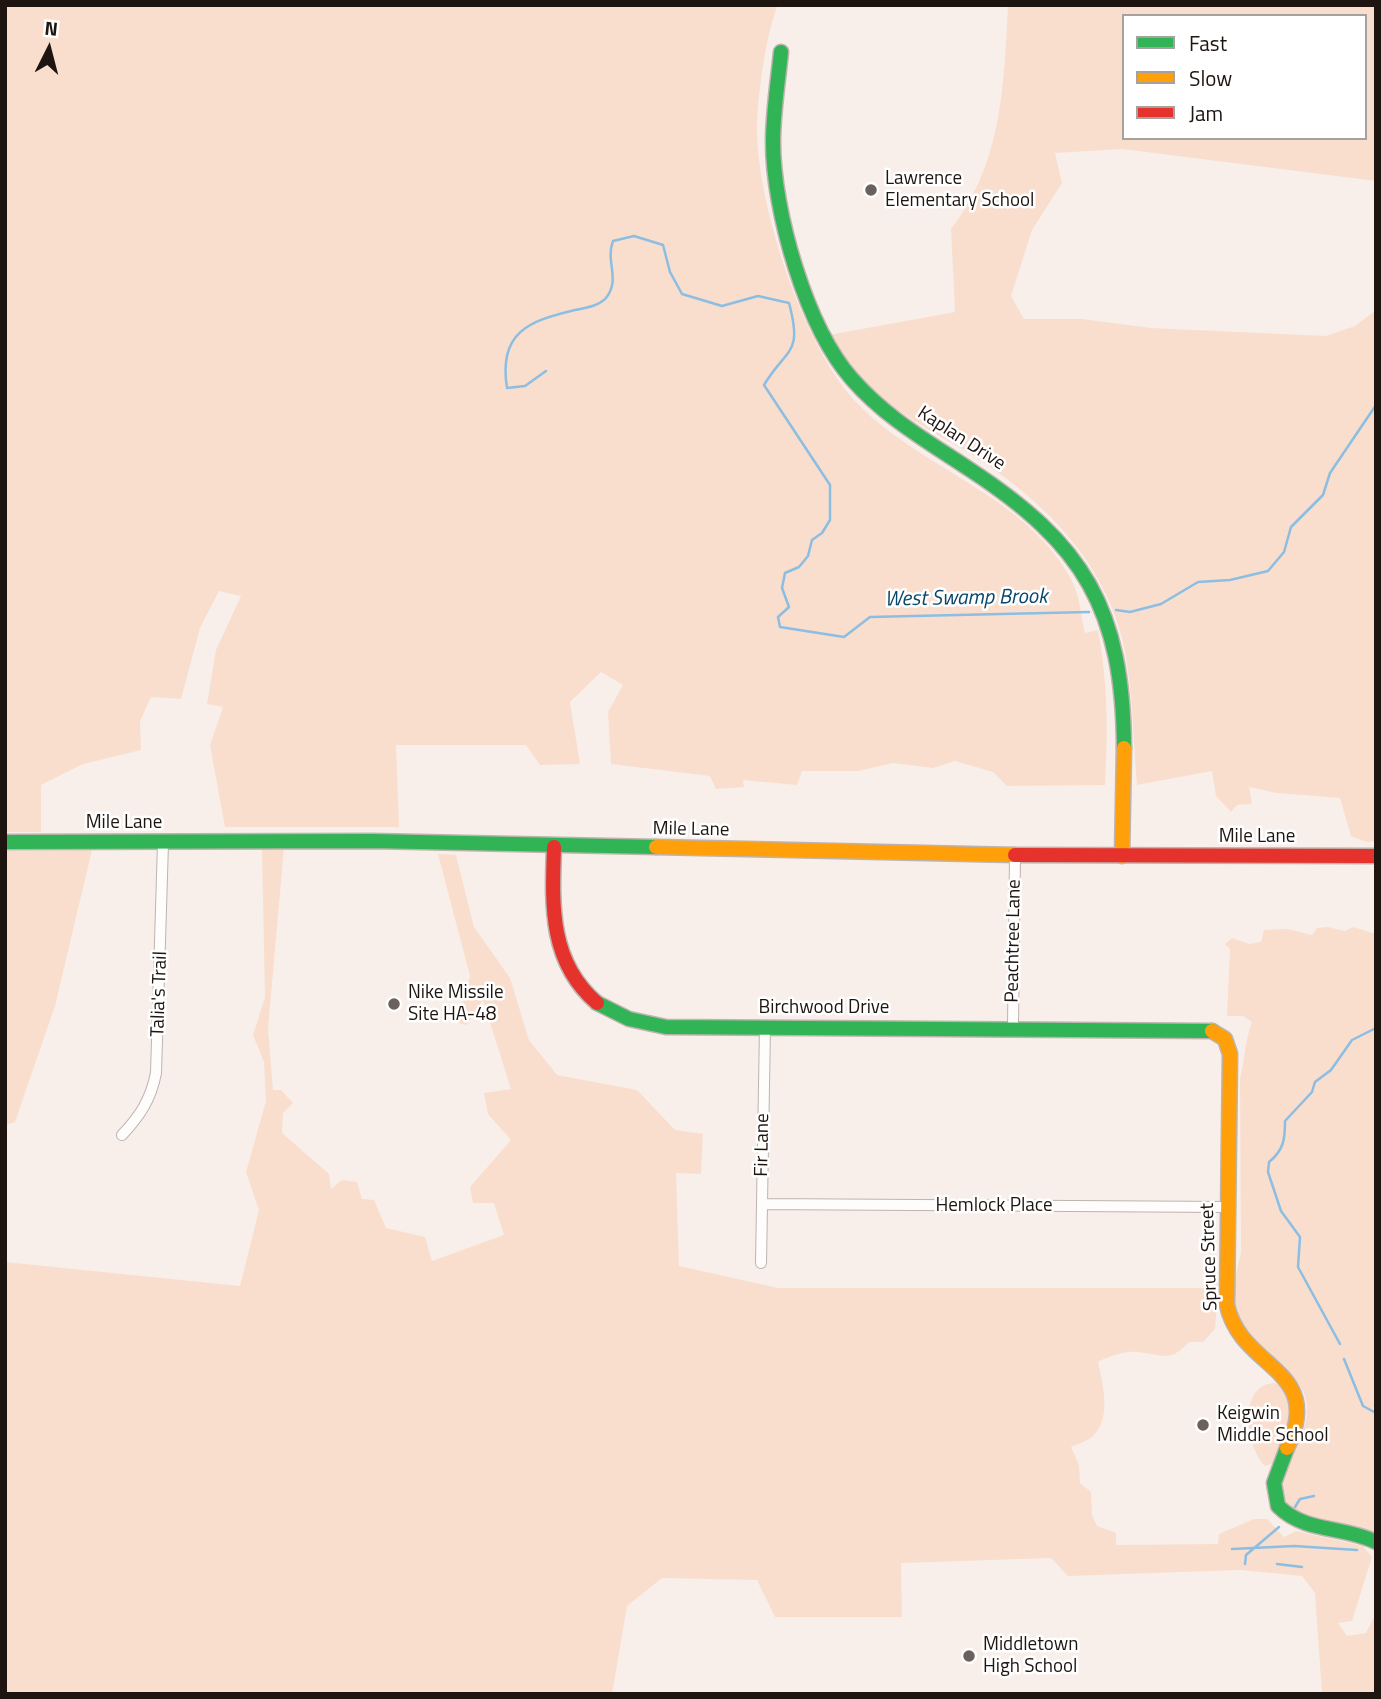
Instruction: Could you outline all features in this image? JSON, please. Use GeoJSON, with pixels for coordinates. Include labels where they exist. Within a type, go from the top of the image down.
{"type":"FeatureCollection","features":[{"type":"Feature","properties":{"kind":"street","name":"Kaplan Drive"},"geometry":{"type":"LineString","coordinates":[[781,52],[774,113],[775,173],[782,212],[821,335],[834,357],[873,401],[910,431],[978,472],[1032,512],[1060,541],[1085,574],[1100,601],[1115,653],[1120,683],[1122,856]]}},
{"type":"Feature","properties":{"kind":"street","name":"Mile Lane"},"geometry":{"type":"LineString","coordinates":[[5,842],[372,841],[1015,855],[1376,856]]}},
{"type":"Feature","properties":{"kind":"street","name":"Talia's Trail"},"geometry":{"type":"LineString","coordinates":[[122,1135],[138,1117],[149,1098],[156,1073],[163,842]]}},
{"type":"Feature","properties":{"kind":"street","name":"Birchwood Drive"},"geometry":{"type":"LineString","coordinates":[[554,847],[550,903],[558,950],[582,989],[597,1003],[636,1023],[666,1027],[1013,1027],[1212,1031],[1225,1039]]}},
{"type":"Feature","properties":{"kind":"street","name":"Peachtree Lane"},"geometry":{"type":"LineString","coordinates":[[1013,1027],[1015,855]]}},
{"type":"Feature","properties":{"kind":"street","name":"Fir Lane"},"geometry":{"type":"LineString","coordinates":[[761,1263],[765,1027]]}},
{"type":"Feature","properties":{"kind":"street","name":"Spruce Street"},"geometry":{"type":"LineString","coordinates":[[1225,1039],[1230,1054],[1227,1207],[1229,1316],[1242,1337],[1291,1388],[1300,1407],[1297,1430],[1275,1481],[1275,1499],[1284,1511],[1295,1519],[1362,1534],[1376,1542]]}},
{"type":"Feature","properties":{"kind":"street","name":"Hemlock Place"},"geometry":{"type":"LineString","coordinates":[[762,1204],[1227,1207]]}},
{"type":"Feature","properties":{"kind":"shaded area"},"geometry":{"type":"Polygon","coordinates":[[[5,5],[778,5],[766,47],[761,81],[757,125],[759,157],[774,233],[802,312],[819,348],[838,379],[858,404],[912,448],[973,485],[1029,527],[1053,552],[1072,581],[1079,600],[1085,633],[1098,630],[1106,707],[1105,785],[1007,786],[993,772],[955,761],[933,768],[893,763],[858,771],[802,771],[797,785],[743,780],[744,787],[716,789],[710,776],[611,764],[608,712],[623,685],[601,672],[570,702],[580,764],[540,765],[526,745],[396,745],[399,827],[225,827],[210,745],[223,707],[207,704],[216,650],[241,596],[219,591],[200,628],[181,699],[151,697],[140,721],[141,750],[83,764],[41,785],[41,832],[5,832],[5,5]]]}},
{"type":"Feature","properties":{"kind":"shaded area"},"geometry":{"type":"Polygon","coordinates":[[[1008,5],[1376,5],[1376,181],[1122,149],[1055,153],[1062,183],[1032,230],[1011,296],[1024,319],[1082,319],[1151,328],[1326,336],[1355,326],[1376,310],[1376,841],[1366,842],[1351,836],[1340,798],[1277,793],[1249,787],[1252,804],[1237,805],[1231,812],[1216,796],[1212,771],[1137,785],[1131,695],[1123,642],[1115,616],[1091,567],[1058,525],[1018,487],[882,398],[868,385],[829,335],[955,312],[951,229],[981,178],[997,123],[1002,94],[1008,5]]]}},
{"type":"Feature","properties":{"kind":"shaded area"},"geometry":{"type":"Polygon","coordinates":[[[284,847],[268,1029],[273,1090],[281,1090],[293,1103],[283,1113],[282,1133],[329,1174],[331,1189],[342,1180],[357,1182],[362,1199],[374,1200],[386,1228],[425,1237],[432,1261],[504,1235],[494,1203],[473,1203],[470,1187],[511,1140],[488,1114],[484,1093],[511,1089],[483,1000],[467,1025],[458,1023],[470,976],[438,854],[456,855],[474,927],[510,978],[529,1040],[557,1075],[637,1090],[675,1130],[703,1134],[701,1174],[676,1173],[679,1266],[778,1288],[1211,1288],[1219,1278],[1215,1329],[1203,1342],[1189,1342],[1176,1353],[1165,1356],[1127,1352],[1098,1362],[1104,1402],[1102,1421],[1092,1437],[1071,1447],[1079,1465],[1080,1483],[1091,1492],[1092,1515],[1097,1526],[1116,1533],[1116,1545],[1218,1544],[1219,1534],[1254,1519],[1267,1519],[1284,1537],[1296,1531],[1363,1546],[1372,1557],[1352,1621],[1338,1623],[1347,1636],[1366,1633],[1373,1619],[1376,1619],[1376,1694],[1322,1694],[1315,1593],[1302,1576],[1240,1570],[1068,1576],[1051,1558],[901,1563],[902,1617],[775,1617],[757,1580],[662,1578],[627,1606],[612,1694],[5,1694],[5,1262],[240,1286],[259,1210],[246,1172],[266,1101],[264,1062],[253,1035],[265,997],[262,849],[284,847]]]}},
{"type":"Feature","properties":{"kind":"shaded area"},"geometry":{"type":"Polygon","coordinates":[[[92,850],[55,1006],[15,1122],[5,1125],[5,851],[92,850]]]}},
{"type":"Feature","properties":{"kind":"shaded area"},"geometry":{"type":"Polygon","coordinates":[[[1328,927],[1345,931],[1353,927],[1376,934],[1376,1534],[1303,1516],[1286,1503],[1281,1482],[1305,1424],[1305,1397],[1288,1370],[1249,1335],[1240,1321],[1234,1298],[1241,1252],[1240,1079],[1252,1022],[1243,1016],[1227,1016],[1230,949],[1225,944],[1232,938],[1249,944],[1261,942],[1264,930],[1287,929],[1312,935],[1317,928],[1328,927]]]}},
{"type":"Feature","properties":{"kind":"shaded area"},"geometry":{"type":"Polygon","coordinates":[[[1275,1383],[1291,1398],[1292,1420],[1274,1463],[1265,1466],[1253,1445],[1250,1405],[1263,1386],[1275,1383]]]}},
{"type":"Feature","properties":{"kind":"waterway","name":"West Swamp Brook"},"geometry":{"type":"LineString","coordinates":[[546,371],[525,386],[507,388],[507,354],[520,332],[544,319],[592,306],[606,298],[613,277],[613,241],[634,236],[663,245],[670,272],[682,294],[722,306],[758,296],[789,303],[793,320],[793,342],[764,385],[830,485],[830,520],[822,533],[812,540],[808,556],[799,567],[785,573],[782,588],[789,607],[778,617],[780,627],[844,637],[870,617],[1089,612]]}},
{"type":"Feature","properties":{"kind":"waterway","name":"West Swamp Brook"},"geometry":{"type":"LineString","coordinates":[[1116,610],[1130,612],[1161,604],[1198,582],[1230,580],[1268,571],[1284,552],[1291,527],[1323,495],[1330,473],[1376,405]]}},
{"type":"Feature","properties":{"kind":"waterway"},"geometry":{"type":"LineString","coordinates":[[1340,1344],[1298,1267],[1300,1237],[1281,1211],[1268,1172],[1269,1162],[1283,1144],[1285,1121],[1312,1092],[1315,1082],[1331,1070],[1352,1040],[1376,1028]]}},
{"type":"Feature","properties":{"kind":"waterway"},"geometry":{"type":"LineString","coordinates":[[1344,1359],[1363,1406],[1376,1413]]}},
{"type":"Feature","properties":{"kind":"waterway"},"geometry":{"type":"LineString","coordinates":[[1295,1507],[1300,1499],[1314,1496]]}},
{"type":"Feature","properties":{"kind":"waterway"},"geometry":{"type":"LineString","coordinates":[[1245,1564],[1246,1555],[1279,1527]]}},
{"type":"Feature","properties":{"kind":"waterway"},"geometry":{"type":"LineString","coordinates":[[1232,1549],[1294,1546],[1357,1550]]}},
{"type":"Feature","properties":{"kind":"waterway"},"geometry":{"type":"LineString","coordinates":[[1277,1564],[1302,1567]]}},
{"type":"Feature","properties":{"kind":"traffic: fast"},"geometry":{"type":"LineString","coordinates":[[781,52],[773,142],[779,201],[795,267],[820,330],[835,357],[852,379],[878,405],[907,428],[1009,497],[1042,525],[1068,554],[1089,584],[1105,618],[1116,656],[1122,699],[1124,748]]}},
{"type":"Feature","properties":{"kind":"traffic: fast"},"geometry":{"type":"LineString","coordinates":[[5,842],[372,841],[656,847]]}},
{"type":"Feature","properties":{"kind":"traffic: fast"},"geometry":{"type":"LineString","coordinates":[[597,1003],[629,1019],[666,1027],[1212,1031]]}},
{"type":"Feature","properties":{"kind":"traffic: fast"},"geometry":{"type":"LineString","coordinates":[[1287,1448],[1274,1483],[1278,1506],[1300,1521],[1376,1542]]}},
{"type":"Feature","properties":{"kind":"traffic: slow"},"geometry":{"type":"LineString","coordinates":[[1122,856],[1124,748]]}},
{"type":"Feature","properties":{"kind":"traffic: slow"},"geometry":{"type":"LineString","coordinates":[[656,847],[1015,855]]}},
{"type":"Feature","properties":{"kind":"traffic: slow"},"geometry":{"type":"LineString","coordinates":[[1212,1031],[1225,1039],[1230,1054],[1227,1305],[1235,1327],[1289,1385],[1296,1401],[1296,1422],[1287,1448]]}},
{"type":"Feature","properties":{"kind":"traffic: jam"},"geometry":{"type":"LineString","coordinates":[[554,847],[554,911],[562,951],[581,987],[597,1003]]}},
{"type":"Feature","properties":{"kind":"traffic: jam"},"geometry":{"type":"LineString","coordinates":[[1015,855],[1376,856]]}},
{"type":"Feature","properties":{"kind":"place","name":"Lawrence Elementary School"},"geometry":{"type":"Point","coordinates":[871,190]}},
{"type":"Feature","properties":{"kind":"place","name":"Nike Missile Site HA-48"},"geometry":{"type":"Point","coordinates":[394,1004]}},
{"type":"Feature","properties":{"kind":"place","name":"Keigwin Middle School"},"geometry":{"type":"Point","coordinates":[1203,1425]}},
{"type":"Feature","properties":{"kind":"place","name":"Middletown High School"},"geometry":{"type":"Point","coordinates":[969,1656]}}]}
